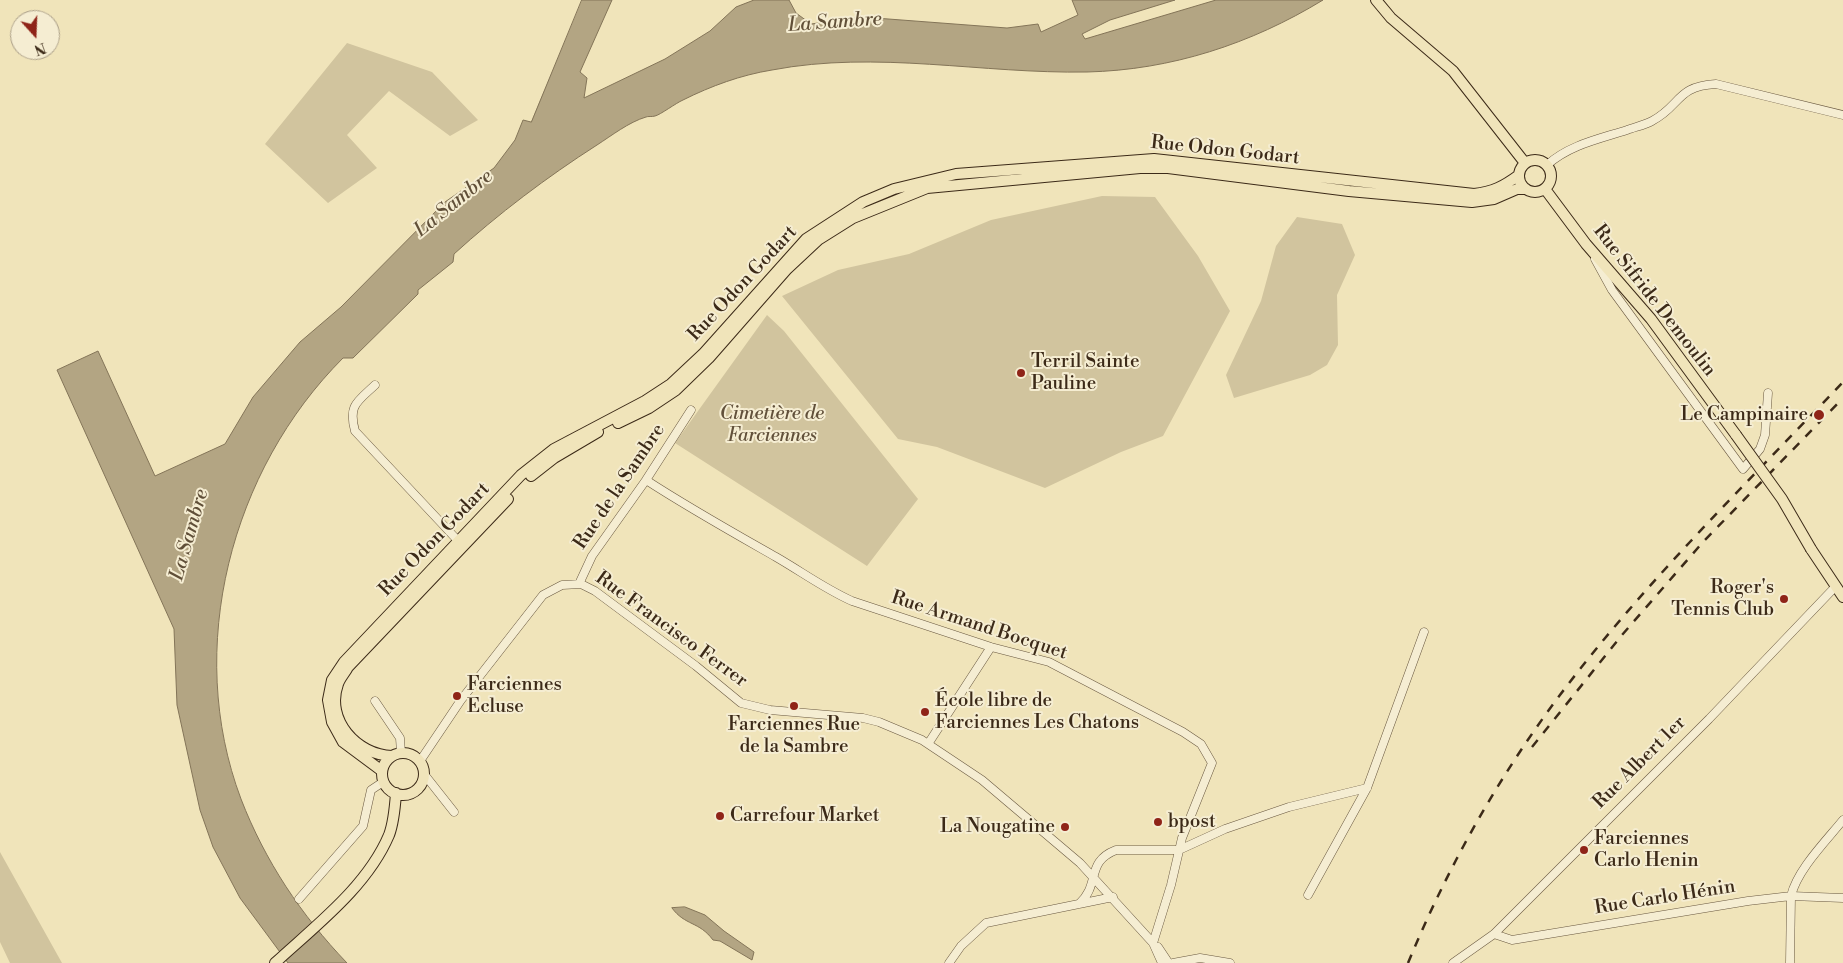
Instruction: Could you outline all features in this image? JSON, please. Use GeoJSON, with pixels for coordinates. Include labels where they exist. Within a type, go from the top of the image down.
{"type":"FeatureCollection","features":[{"type":"Feature","properties":{"kind":"main road"},"geometry":{"type":"LineString","coordinates":[[1376,0],[1391,18],[1453,71],[1525,163]]}},
{"type":"Feature","properties":{"kind":"main road","name":"Rue Odon Godart"},"geometry":{"type":"LineString","coordinates":[[397,754],[381,755],[361,746],[342,727],[336,707],[338,684],[348,667],[522,475],[554,448],[645,401],[677,379],[703,354],[806,239],[863,202],[894,189],[956,174],[1154,159],[1474,194],[1497,189],[1519,175]]}},
{"type":"Feature","properties":{"kind":"main road"},"geometry":{"type":"LineString","coordinates":[[1534,160],[1547,164],[1552,178],[1545,189],[1534,192],[1522,185],[1519,175],[1525,163],[1534,160]]}},
{"type":"Feature","properties":{"kind":"main road","name":"Rue Odon Godart"},"geometry":{"type":"LineString","coordinates":[[382,771],[343,742],[332,722],[328,700],[332,680],[344,662],[525,481],[554,458],[587,438],[649,408],[676,390],[709,358],[787,269],[818,240],[853,218],[927,188],[1140,168],[1168,168],[1349,191],[1472,202],[1494,199],[1517,188],[1526,189]]}},
{"type":"Feature","properties":{"kind":"main road","name":"Rue Sifride Demoulin"},"geometry":{"type":"LineString","coordinates":[[1545,189],[1586,244],[1651,319],[1736,435],[1782,499],[1811,549],[1839,582],[1843,598]]}},
{"type":"Feature","properties":{"kind":"main road"},"geometry":{"type":"LineString","coordinates":[[397,754],[410,754],[420,761],[424,774],[415,790],[403,794],[396,793],[383,782],[382,771],[384,763],[397,754]]}},
{"type":"Feature","properties":{"kind":"main road"},"geometry":{"type":"LineString","coordinates":[[275,963],[330,913],[358,882],[380,851],[393,819],[396,793]]}},
{"type":"Feature","properties":{"kind":"street"},"geometry":{"type":"LineString","coordinates":[[1547,164],[1561,152],[1652,122],[1689,89],[1701,84],[1716,84],[1843,115]]}},
{"type":"Feature","properties":{"kind":"street"},"geometry":{"type":"LineString","coordinates":[[1586,244],[1612,290],[1743,469],[1760,449],[1765,435],[1768,393]]}},
{"type":"Feature","properties":{"kind":"street"},"geometry":{"type":"LineString","coordinates":[[375,385],[354,404],[351,417],[355,431],[460,544]]}},
{"type":"Feature","properties":{"kind":"street","name":"Rue de la Sambre"},"geometry":{"type":"LineString","coordinates":[[579,584],[592,556],[646,480],[691,410]]}},
{"type":"Feature","properties":{"kind":"street","name":"Rue Armand Bocquet"},"geometry":{"type":"LineString","coordinates":[[646,480],[699,515],[777,558],[831,592],[852,601],[991,647],[1049,662],[1148,712],[1201,744],[1212,763],[1179,850],[1158,931],[1152,943]]}},
{"type":"Feature","properties":{"kind":"street","name":"Rue Albert 1er"},"geometry":{"type":"LineString","coordinates":[[1453,963],[1494,934],[1709,719],[1839,582]]}},
{"type":"Feature","properties":{"kind":"street","name":"Rue Francisco Ferrer"},"geometry":{"type":"LineString","coordinates":[[420,761],[461,700],[543,595],[562,585],[579,584],[595,591],[696,666],[741,703],[770,710],[863,718],[879,722],[928,744],[982,780],[1080,863],[1113,897],[1168,963]]}},
{"type":"Feature","properties":{"kind":"street"},"geometry":{"type":"LineString","coordinates":[[1308,895],[1367,788],[1424,632]]}},
{"type":"Feature","properties":{"kind":"street"},"geometry":{"type":"LineString","coordinates":[[928,744],[991,647]]}},
{"type":"Feature","properties":{"kind":"street"},"geometry":{"type":"LineString","coordinates":[[375,701],[400,738],[397,754]]}},
{"type":"Feature","properties":{"kind":"street"},"geometry":{"type":"LineString","coordinates":[[424,774],[454,812]]}},
{"type":"Feature","properties":{"kind":"street"},"geometry":{"type":"LineString","coordinates":[[299,899],[363,826],[371,790],[383,782]]}},
{"type":"Feature","properties":{"kind":"street"},"geometry":{"type":"LineString","coordinates":[[1080,904],[1089,895],[1093,876],[1099,861],[1106,854],[1116,850],[1179,850],[1225,829],[1289,807],[1367,788]]}},
{"type":"Feature","properties":{"kind":"street"},"geometry":{"type":"LineString","coordinates":[[1790,963],[1791,896],[1793,887],[1815,854],[1843,820]]}},
{"type":"Feature","properties":{"kind":"street","name":"Rue Carlo Hénin"},"geometry":{"type":"LineString","coordinates":[[1494,934],[1512,940],[1670,913],[1791,896],[1843,898]]}},
{"type":"Feature","properties":{"kind":"street"},"geometry":{"type":"LineString","coordinates":[[949,963],[961,946],[986,923],[1113,897]]}},
{"type":"Feature","properties":{"kind":"street"},"geometry":{"type":"LineString","coordinates":[[1190,963],[1200,958]]}},
{"type":"Feature","properties":{"kind":"street"},"geometry":{"type":"LineString","coordinates":[[1168,963],[1200,958],[1230,963]]}},
{"type":"Feature","properties":{"kind":"green space"},"geometry":{"type":"Polygon","coordinates":[[[347,43],[432,72],[478,120],[450,136],[389,91],[347,135],[377,168],[328,203],[265,144],[347,43]]]}},
{"type":"Feature","properties":{"kind":"green space","name":"Terril Sainte Pauline"},"geometry":{"type":"Polygon","coordinates":[[[1102,196],[1155,197],[1198,256],[1230,311],[1163,436],[1121,452],[1045,488],[937,447],[898,439],[782,296],[838,270],[909,254],[991,220],[1102,196]]]}},
{"type":"Feature","properties":{"kind":"green space"},"geometry":{"type":"Polygon","coordinates":[[[1297,217],[1342,224],[1355,255],[1337,295],[1338,345],[1327,365],[1310,375],[1234,398],[1226,375],[1261,301],[1276,246],[1297,217]]]}},
{"type":"Feature","properties":{"kind":"green space","name":"Cimetière de Farciennes"},"geometry":{"type":"Polygon","coordinates":[[[767,315],[784,331],[918,499],[867,566],[675,443],[767,315]]]}},
{"type":"Feature","properties":{"kind":"green space"},"geometry":{"type":"Polygon","coordinates":[[[0,852],[62,963],[10,963],[0,942],[0,852]]]}},
{"type":"Feature","properties":{"kind":"water","name":"La Sambre"},"geometry":{"type":"Polygon","coordinates":[[[582,0],[612,0],[580,72],[587,78],[584,98],[665,59],[710,31],[736,7],[754,0],[789,0],[796,13],[811,24],[862,17],[1007,28],[1038,24],[1041,32],[1078,15],[1072,0],[1175,0],[1110,20],[1082,34],[1085,39],[1216,0],[1323,0],[1268,30],[1239,42],[1180,60],[1149,66],[1087,72],[1048,72],[930,64],[851,62],[811,64],[760,72],[738,78],[704,90],[657,115],[640,119],[620,130],[523,196],[454,254],[453,262],[418,290],[418,294],[353,358],[343,358],[304,403],[272,453],[246,507],[229,564],[219,623],[217,682],[224,741],[241,799],[261,844],[286,886],[314,926],[347,963],[288,963],[240,898],[213,847],[200,810],[177,705],[174,629],[57,370],[98,351],[155,476],[225,444],[253,397],[300,342],[341,307],[445,202],[494,168],[515,140],[523,120],[531,122],[582,0]]]}},
{"type":"Feature","properties":{"kind":"water"},"geometry":{"type":"Polygon","coordinates":[[[685,907],[705,915],[754,952],[752,960],[720,941],[713,940],[703,930],[682,918],[672,908],[685,907]]]}},
{"type":"Feature","properties":{"kind":"railway"},"geometry":{"type":"LineString","coordinates":[[1408,963],[1455,861],[1473,828],[1532,733],[1554,703],[1587,660],[1657,578],[1843,382]]}},
{"type":"Feature","properties":{"kind":"railway"},"geometry":{"type":"LineString","coordinates":[[1532,747],[1622,635],[1703,542],[1843,398]]}},
{"type":"Feature","properties":{"kind":"place","name":"Terril Sainte Pauline"},"geometry":{"type":"Point","coordinates":[1021,373]}},
{"type":"Feature","properties":{"kind":"place","name":"Le Campinaire"},"geometry":{"type":"Point","coordinates":[1819,415]}},
{"type":"Feature","properties":{"kind":"place","name":"Roger's Tennis Club"},"geometry":{"type":"Point","coordinates":[1784,599]}},
{"type":"Feature","properties":{"kind":"place","name":"Farciennes Ecluse"},"geometry":{"type":"Point","coordinates":[457,696]}},
{"type":"Feature","properties":{"kind":"place","name":"Farciennes Rue de la Sambre"},"geometry":{"type":"Point","coordinates":[794,706]}},
{"type":"Feature","properties":{"kind":"place","name":"École libre de Farciennes Les Chatons"},"geometry":{"type":"Point","coordinates":[925,712]}},
{"type":"Feature","properties":{"kind":"place","name":"Carrefour Market"},"geometry":{"type":"Point","coordinates":[720,816]}},
{"type":"Feature","properties":{"kind":"place","name":"bpost"},"geometry":{"type":"Point","coordinates":[1158,822]}},
{"type":"Feature","properties":{"kind":"place","name":"La Nougatine"},"geometry":{"type":"Point","coordinates":[1065,827]}},
{"type":"Feature","properties":{"kind":"place","name":"Farciennes Carlo Henin"},"geometry":{"type":"Point","coordinates":[1584,850]}}]}
